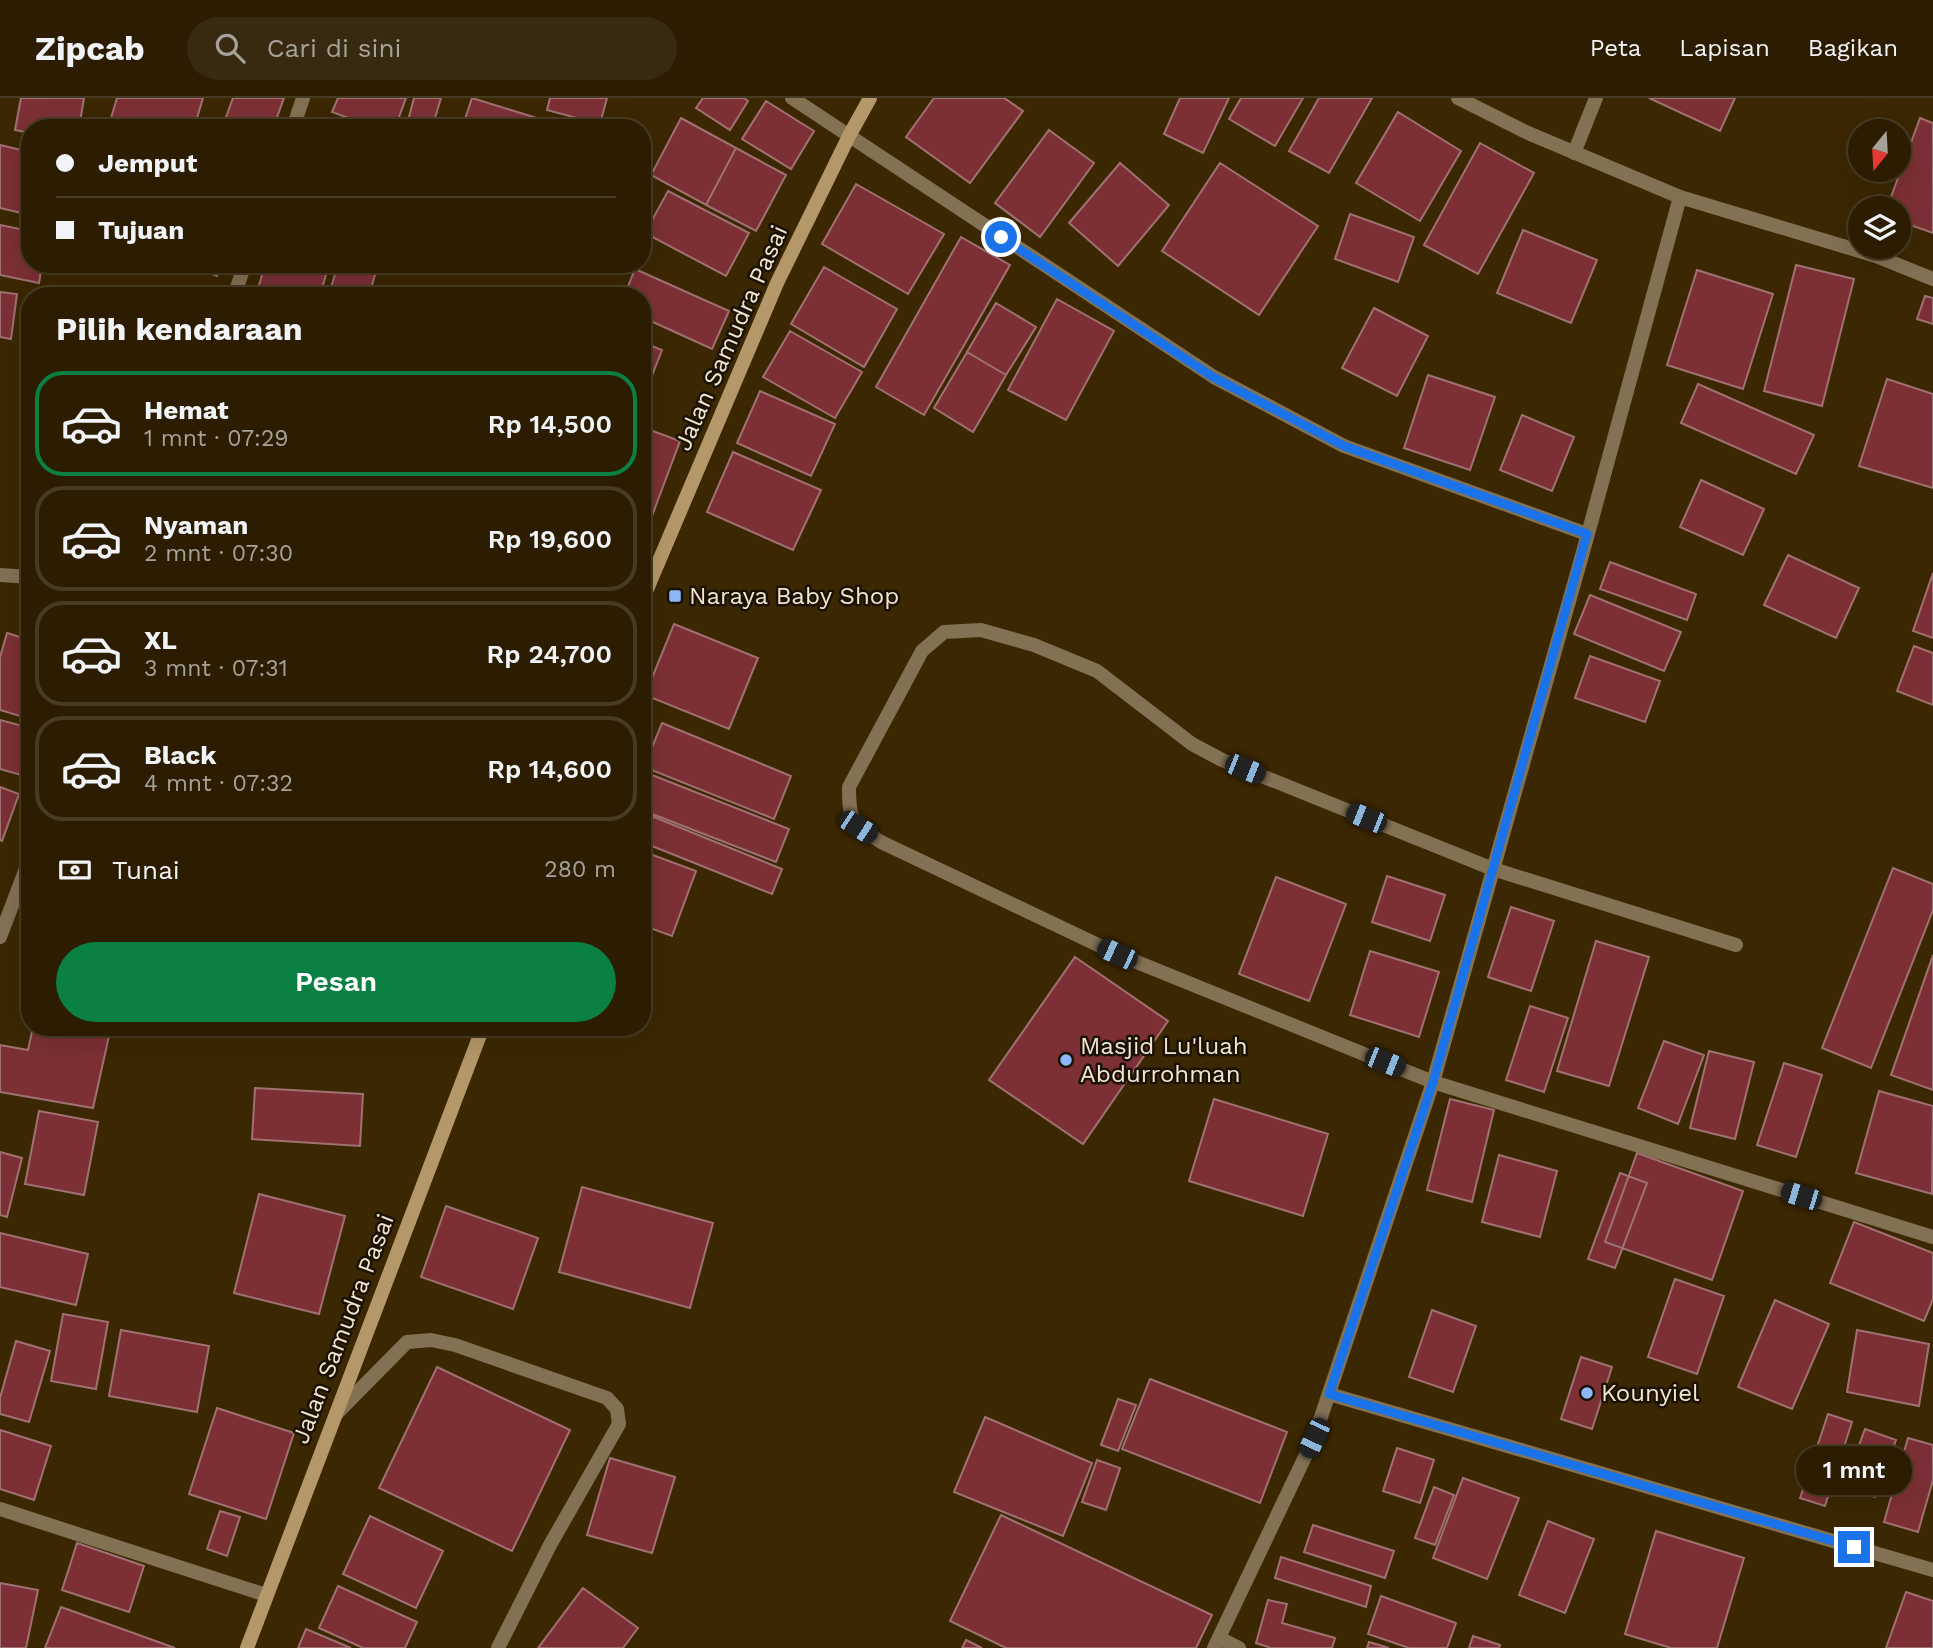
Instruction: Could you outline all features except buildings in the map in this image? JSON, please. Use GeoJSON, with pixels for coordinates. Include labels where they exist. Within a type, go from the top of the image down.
{"type":"FeatureCollection","features":[{"type":"Feature","properties":{"kind":"street"},"geometry":{"type":"LineString","coordinates":[[296,119],[303,98]]}},
{"type":"Feature","properties":{"kind":"street"},"geometry":{"type":"LineString","coordinates":[[792,98],[1213,377],[1344,446],[1587,534]]}},
{"type":"Feature","properties":{"kind":"street","name":"Jalan Samudra Pasai"},"geometry":{"type":"LineString","coordinates":[[651,580],[777,283],[870,98]]}},
{"type":"Feature","properties":{"kind":"street"},"geometry":{"type":"LineString","coordinates":[[1458,98],[1528,133],[1680,197],[1877,256],[1933,279]]}},
{"type":"Feature","properties":{"kind":"street"},"geometry":{"type":"LineString","coordinates":[[1574,153],[1596,98]]}},
{"type":"Feature","properties":{"kind":"street"},"geometry":{"type":"LineString","coordinates":[[1239,1648],[1216,1643],[1314,1438],[1433,1082],[1680,197]]}},
{"type":"Feature","properties":{"kind":"street"},"geometry":{"type":"LineString","coordinates":[[0,575],[21,576]]}},
{"type":"Feature","properties":{"kind":"street"},"geometry":{"type":"LineString","coordinates":[[1736,945],[1493,869],[1222,760],[1192,744],[1097,671],[1034,645],[981,630],[944,632],[922,651],[849,787],[849,810],[858,827],[881,842],[1117,954],[1433,1082],[1933,1237]]}},
{"type":"Feature","properties":{"kind":"street"},"geometry":{"type":"LineString","coordinates":[[0,937],[21,882]]}},
{"type":"Feature","properties":{"kind":"street","name":"Jalan Samudra Pasai"},"geometry":{"type":"LineString","coordinates":[[247,1648],[480,1036]]}},
{"type":"Feature","properties":{"kind":"street"},"geometry":{"type":"LineString","coordinates":[[335,1415],[407,1342],[431,1339],[607,1398],[617,1409],[619,1424],[550,1545],[498,1648]]}},
{"type":"Feature","properties":{"kind":"street"},"geometry":{"type":"LineString","coordinates":[[1329,1394],[1933,1570]]}},
{"type":"Feature","properties":{"kind":"street"},"geometry":{"type":"LineString","coordinates":[[0,1509],[267,1595]]}},
{"type":"Feature","properties":{"kind":"place","name":"Naraya Baby Shop"},"geometry":{"type":"Point","coordinates":[675,596]}},
{"type":"Feature","properties":{"kind":"place","name":"Masjid Lu'luah Abdurrohman"},"geometry":{"type":"Point","coordinates":[1066,1060]}},
{"type":"Feature","properties":{"kind":"place","name":"Kounyiel"},"geometry":{"type":"Point","coordinates":[1587,1393]}},
{"type":"Feature","properties":{"kind":"route"},"geometry":{"type":"LineString","coordinates":[[1001,237],[1213,377],[1344,446],[1587,534],[1433,1082],[1329,1394],[1854,1547]]}}]}
